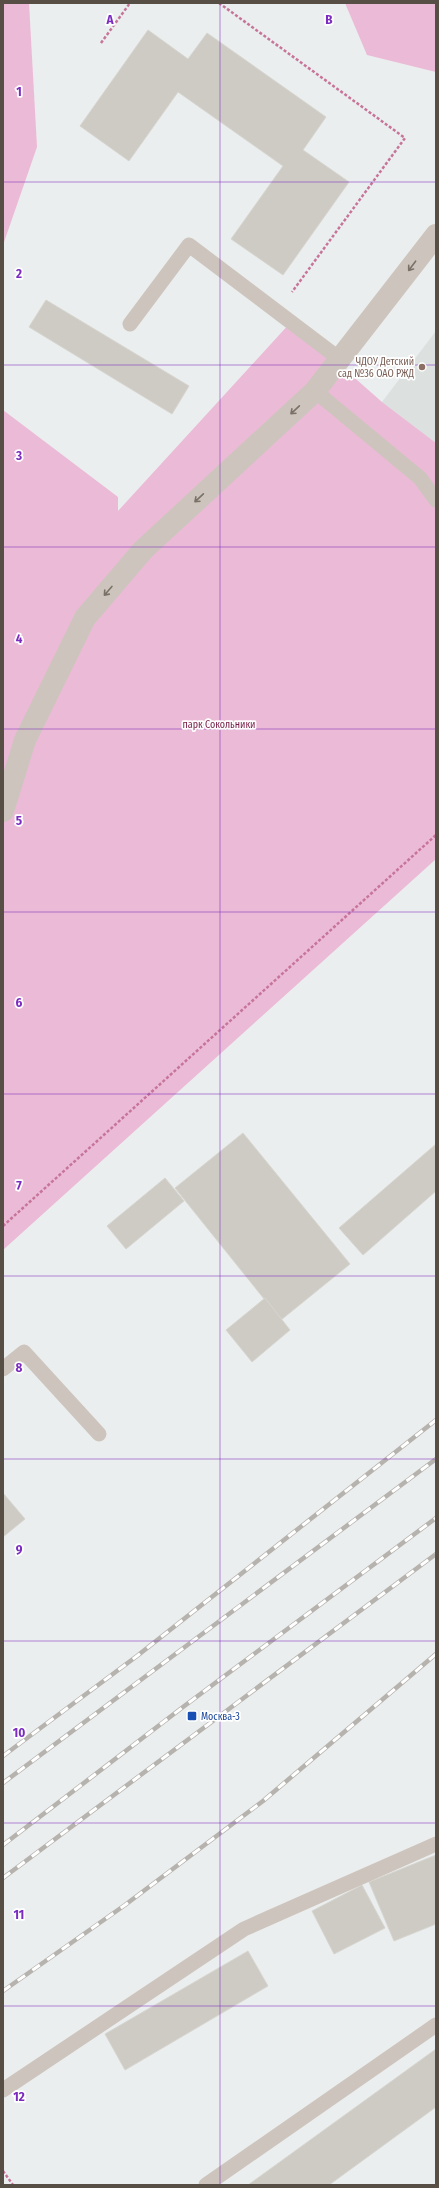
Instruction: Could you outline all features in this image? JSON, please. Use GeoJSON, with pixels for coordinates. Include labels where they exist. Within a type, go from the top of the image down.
{"type":"FeatureCollection","features":[{"type":"Feature","properties":{"kind":"street"},"geometry":{"type":"LineString","coordinates":[[3,811],[25,740],[85,618],[143,550],[315,391],[342,360],[436,235]]}},
{"type":"Feature","properties":{"kind":"lane"},"geometry":{"type":"LineString","coordinates":[[130,324],[189,245],[342,360]]}},
{"type":"Feature","properties":{"kind":"lane"},"geometry":{"type":"LineString","coordinates":[[315,391],[420,478],[436,500]]}},
{"type":"Feature","properties":{"kind":"lane"},"geometry":{"type":"LineString","coordinates":[[3,1369],[24,1352],[99,1434]]}},
{"type":"Feature","properties":{"kind":"lane"},"geometry":{"type":"LineString","coordinates":[[3,2090],[244,1929],[436,1844]]}},
{"type":"Feature","properties":{"kind":"lane"},"geometry":{"type":"LineString","coordinates":[[206,2185],[436,2025]]}},
{"type":"Feature","properties":{"kind":"path"},"geometry":{"type":"LineString","coordinates":[[100,43],[130,3]]}},
{"type":"Feature","properties":{"kind":"path"},"geometry":{"type":"LineString","coordinates":[[219,3],[405,138],[277,311]]}},
{"type":"Feature","properties":{"kind":"path"},"geometry":{"type":"LineString","coordinates":[[3,1226],[436,835]]}},
{"type":"Feature","properties":{"kind":"path"},"geometry":{"type":"LineString","coordinates":[[3,2171],[13,2185]]}},
{"type":"Feature","properties":{"kind":"shaded area","name":"ЧДОУ Детский сад №36 ОАО РЖД"},"geometry":{"type":"Polygon","coordinates":[[[436,331],[436,443],[382,402],[436,331]]]}},
{"type":"Feature","properties":{"kind":"green space"},"geometry":{"type":"Polygon","coordinates":[[[3,3],[29,3],[37,147],[3,245],[3,3]]]}},
{"type":"Feature","properties":{"kind":"green space"},"geometry":{"type":"Polygon","coordinates":[[[345,3],[436,3],[436,72],[367,55],[345,3]]]}},
{"type":"Feature","properties":{"kind":"green space","name":"парк Сокольники"},"geometry":{"type":"Polygon","coordinates":[[[291,322],[382,402],[436,443],[436,859],[3,1250],[3,410],[118,497],[118,511],[291,322]]]}},
{"type":"Feature","properties":{"kind":"building"},"geometry":{"type":"Polygon","coordinates":[[[148,30],[188,59],[207,33],[326,117],[303,150],[349,182],[283,275],[231,239],[283,166],[178,92],[129,161],[80,126],[148,30]]]}},
{"type":"Feature","properties":{"kind":"building"},"geometry":{"type":"Polygon","coordinates":[[[46,300],[189,386],[172,414],[29,327],[46,300]]]}},
{"type":"Feature","properties":{"kind":"building"},"geometry":{"type":"Polygon","coordinates":[[[243,1133],[350,1264],[281,1320],[175,1188],[243,1133]]]}},
{"type":"Feature","properties":{"kind":"building"},"geometry":{"type":"Polygon","coordinates":[[[436,1144],[436,1191],[363,1255],[339,1228],[436,1144]]]}},
{"type":"Feature","properties":{"kind":"building"},"geometry":{"type":"Polygon","coordinates":[[[165,1178],[184,1201],[126,1249],[107,1226],[165,1178]]]}},
{"type":"Feature","properties":{"kind":"building"},"geometry":{"type":"Polygon","coordinates":[[[265,1298],[290,1330],[252,1362],[226,1330],[265,1298]]]}},
{"type":"Feature","properties":{"kind":"building"},"geometry":{"type":"Polygon","coordinates":[[[3,1493],[25,1519],[3,1537],[3,1493]]]}},
{"type":"Feature","properties":{"kind":"building"},"geometry":{"type":"Polygon","coordinates":[[[436,1855],[436,1924],[394,1941],[369,1882],[436,1855]]]}},
{"type":"Feature","properties":{"kind":"building"},"geometry":{"type":"Polygon","coordinates":[[[362,1885],[385,1928],[334,1954],[312,1911],[362,1885]]]}},
{"type":"Feature","properties":{"kind":"building"},"geometry":{"type":"Polygon","coordinates":[[[248,1951],[268,1986],[125,2070],[105,2034],[248,1951]]]}},
{"type":"Feature","properties":{"kind":"building"},"geometry":{"type":"Polygon","coordinates":[[[436,2049],[436,2107],[329,2185],[248,2185],[436,2049]]]}},
{"type":"Feature","properties":{"kind":"railway"},"geometry":{"type":"LineString","coordinates":[[3,1756],[137,1656],[436,1420]]}},
{"type":"Feature","properties":{"kind":"railway"},"geometry":{"type":"LineString","coordinates":[[3,1783],[436,1459]]}},
{"type":"Feature","properties":{"kind":"railway"},"geometry":{"type":"LineString","coordinates":[[3,1845],[183,1707],[436,1518]]}},
{"type":"Feature","properties":{"kind":"railway"},"geometry":{"type":"LineString","coordinates":[[3,1878],[436,1554]]}},
{"type":"Feature","properties":{"kind":"railway"},"geometry":{"type":"LineString","coordinates":[[3,1991],[125,1905],[263,1801],[436,1654]]}},
{"type":"Feature","properties":{"kind":"place","name":"ЧДОУ Детский сад №36 ОАО РЖД"},"geometry":{"type":"Point","coordinates":[422,367]}},
{"type":"Feature","properties":{"kind":"place","name":"Москва-3"},"geometry":{"type":"Point","coordinates":[192,1716]}}]}
